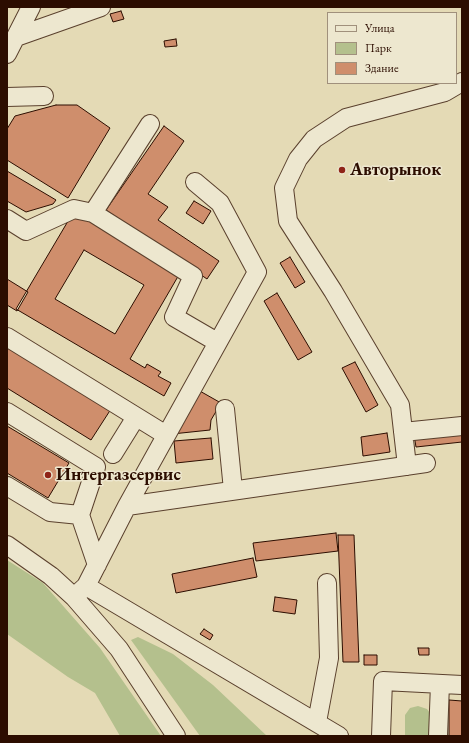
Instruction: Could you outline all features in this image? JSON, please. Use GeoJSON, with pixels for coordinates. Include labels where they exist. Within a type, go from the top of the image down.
{"type":"FeatureCollection","features":[{"type":"Feature","properties":{"kind":"street"},"geometry":{"type":"LineString","coordinates":[[7,54],[31,7]]}},
{"type":"Feature","properties":{"kind":"street"},"geometry":{"type":"LineString","coordinates":[[16,36],[101,7]]}},
{"type":"Feature","properties":{"kind":"street"},"geometry":{"type":"LineString","coordinates":[[407,466],[400,405],[333,291],[288,221],[284,188],[298,159],[314,138],[346,118],[445,92],[462,82]]}},
{"type":"Feature","properties":{"kind":"street"},"geometry":{"type":"LineString","coordinates":[[7,97],[44,96]]}},
{"type":"Feature","properties":{"kind":"street"},"geometry":{"type":"LineString","coordinates":[[93,213],[150,124]]}},
{"type":"Feature","properties":{"kind":"street"},"geometry":{"type":"LineString","coordinates":[[80,591],[97,565],[127,506],[257,272],[220,203],[195,182]]}},
{"type":"Feature","properties":{"kind":"street"},"geometry":{"type":"LineString","coordinates":[[7,219],[26,231],[74,209],[93,213],[193,276],[174,317],[217,342]]}},
{"type":"Feature","properties":{"kind":"street"},"geometry":{"type":"LineString","coordinates":[[7,337],[166,435]]}},
{"type":"Feature","properties":{"kind":"street"},"geometry":{"type":"LineString","coordinates":[[225,410],[233,490]]}},
{"type":"Feature","properties":{"kind":"street"},"geometry":{"type":"LineString","coordinates":[[7,412],[96,467],[80,515],[97,565]]}},
{"type":"Feature","properties":{"kind":"street"},"geometry":{"type":"LineString","coordinates":[[113,454],[136,417]]}},
{"type":"Feature","properties":{"kind":"street"},"geometry":{"type":"LineString","coordinates":[[403,432],[462,426]]}},
{"type":"Feature","properties":{"kind":"street"},"geometry":{"type":"LineString","coordinates":[[127,506],[426,463]]}},
{"type":"Feature","properties":{"kind":"street"},"geometry":{"type":"LineString","coordinates":[[7,486],[50,512],[80,515]]}},
{"type":"Feature","properties":{"kind":"street"},"geometry":{"type":"LineString","coordinates":[[7,545],[51,576],[340,736]]}},
{"type":"Feature","properties":{"kind":"street"},"geometry":{"type":"LineString","coordinates":[[317,722],[329,658],[327,583]]}},
{"type":"Feature","properties":{"kind":"street"},"geometry":{"type":"LineString","coordinates":[[80,591],[176,736]]}},
{"type":"Feature","properties":{"kind":"street"},"geometry":{"type":"LineString","coordinates":[[381,736],[383,681],[462,685]]}},
{"type":"Feature","properties":{"kind":"street"},"geometry":{"type":"LineString","coordinates":[[438,736],[440,684]]}},
{"type":"Feature","properties":{"kind":"green space"},"geometry":{"type":"Polygon","coordinates":[[[7,560],[43,583],[100,648],[161,736],[120,736],[95,693],[68,677],[7,634],[7,560]]]}},
{"type":"Feature","properties":{"kind":"green space"},"geometry":{"type":"Polygon","coordinates":[[[138,637],[173,654],[213,685],[267,736],[200,736],[131,640],[138,637]]]}},
{"type":"Feature","properties":{"kind":"green space"},"geometry":{"type":"Polygon","coordinates":[[[418,706],[427,709],[432,716],[431,736],[405,736],[405,715],[410,708],[418,706]]]}},
{"type":"Feature","properties":{"kind":"building"},"geometry":{"type":"Polygon","coordinates":[[[121,11],[124,19],[113,22],[110,14],[121,11]]]}},
{"type":"Feature","properties":{"kind":"building"},"geometry":{"type":"Polygon","coordinates":[[[176,39],[177,46],[165,47],[164,41],[176,39]]]}},
{"type":"Feature","properties":{"kind":"building"},"geometry":{"type":"Polygon","coordinates":[[[56,105],[77,105],[110,128],[68,198],[7,160],[7,129],[15,116],[56,105]]]}},
{"type":"Feature","properties":{"kind":"building"},"geometry":{"type":"Polygon","coordinates":[[[164,126],[184,141],[148,194],[168,207],[158,220],[219,261],[207,279],[106,210],[164,126]]]}},
{"type":"Feature","properties":{"kind":"building"},"geometry":{"type":"Polygon","coordinates":[[[7,171],[56,200],[53,204],[26,212],[7,201],[7,171]]]}},
{"type":"Feature","properties":{"kind":"building"},"geometry":{"type":"Polygon","coordinates":[[[194,201],[211,211],[203,224],[186,213],[194,201]]]}},
{"type":"Feature","properties":{"kind":"building"},"geometry":{"type":"Polygon","coordinates":[[[74,211],[180,273],[130,359],[145,368],[147,364],[161,372],[158,376],[171,383],[164,396],[16,309],[74,211]],[[84,250],[55,299],[115,334],[144,285],[84,250]]]}},
{"type":"Feature","properties":{"kind":"building"},"geometry":{"type":"Polygon","coordinates":[[[290,257],[305,282],[295,288],[280,263],[290,257]]]}},
{"type":"Feature","properties":{"kind":"building"},"geometry":{"type":"Polygon","coordinates":[[[7,279],[28,292],[17,311],[7,305],[7,279]]]}},
{"type":"Feature","properties":{"kind":"building"},"geometry":{"type":"Polygon","coordinates":[[[277,293],[312,352],[298,360],[264,301],[277,293]]]}},
{"type":"Feature","properties":{"kind":"building"},"geometry":{"type":"Polygon","coordinates":[[[7,344],[111,409],[91,440],[7,388],[7,344]]]}},
{"type":"Feature","properties":{"kind":"building"},"geometry":{"type":"Polygon","coordinates":[[[355,362],[378,405],[366,412],[342,368],[355,362]]]}},
{"type":"Feature","properties":{"kind":"building"},"geometry":{"type":"Polygon","coordinates":[[[198,390],[221,403],[211,420],[210,430],[172,434],[198,390]]]}},
{"type":"Feature","properties":{"kind":"building"},"geometry":{"type":"Polygon","coordinates":[[[7,426],[69,463],[48,498],[7,473],[7,426]]]}},
{"type":"Feature","properties":{"kind":"building"},"geometry":{"type":"Polygon","coordinates":[[[462,429],[462,442],[416,447],[414,435],[462,429]]]}},
{"type":"Feature","properties":{"kind":"building"},"geometry":{"type":"Polygon","coordinates":[[[387,433],[390,452],[363,456],[361,437],[387,433]]]}},
{"type":"Feature","properties":{"kind":"building"},"geometry":{"type":"Polygon","coordinates":[[[211,438],[213,459],[176,463],[174,441],[211,438]]]}},
{"type":"Feature","properties":{"kind":"building"},"geometry":{"type":"Polygon","coordinates":[[[336,533],[338,551],[256,561],[253,543],[336,533]]]}},
{"type":"Feature","properties":{"kind":"building"},"geometry":{"type":"Polygon","coordinates":[[[338,535],[354,535],[359,662],[343,662],[338,535]]]}},
{"type":"Feature","properties":{"kind":"building"},"geometry":{"type":"Polygon","coordinates":[[[253,558],[257,577],[176,593],[172,574],[253,558]]]}},
{"type":"Feature","properties":{"kind":"building"},"geometry":{"type":"Polygon","coordinates":[[[275,597],[297,600],[295,614],[273,611],[275,597]]]}},
{"type":"Feature","properties":{"kind":"building"},"geometry":{"type":"Polygon","coordinates":[[[204,629],[213,635],[210,640],[200,634],[204,629]]]}},
{"type":"Feature","properties":{"kind":"building"},"geometry":{"type":"Polygon","coordinates":[[[418,648],[429,648],[429,655],[419,655],[418,648]]]}},
{"type":"Feature","properties":{"kind":"building"},"geometry":{"type":"Polygon","coordinates":[[[364,655],[377,655],[377,665],[364,665],[364,655]]]}},
{"type":"Feature","properties":{"kind":"building"},"geometry":{"type":"Polygon","coordinates":[[[449,700],[462,701],[462,736],[449,736],[449,700]]]}},
{"type":"Feature","properties":{"kind":"place","name":"Авторынок"},"geometry":{"type":"Point","coordinates":[342,170]}},
{"type":"Feature","properties":{"kind":"place","name":"Интергазсервис"},"geometry":{"type":"Point","coordinates":[48,475]}}]}
